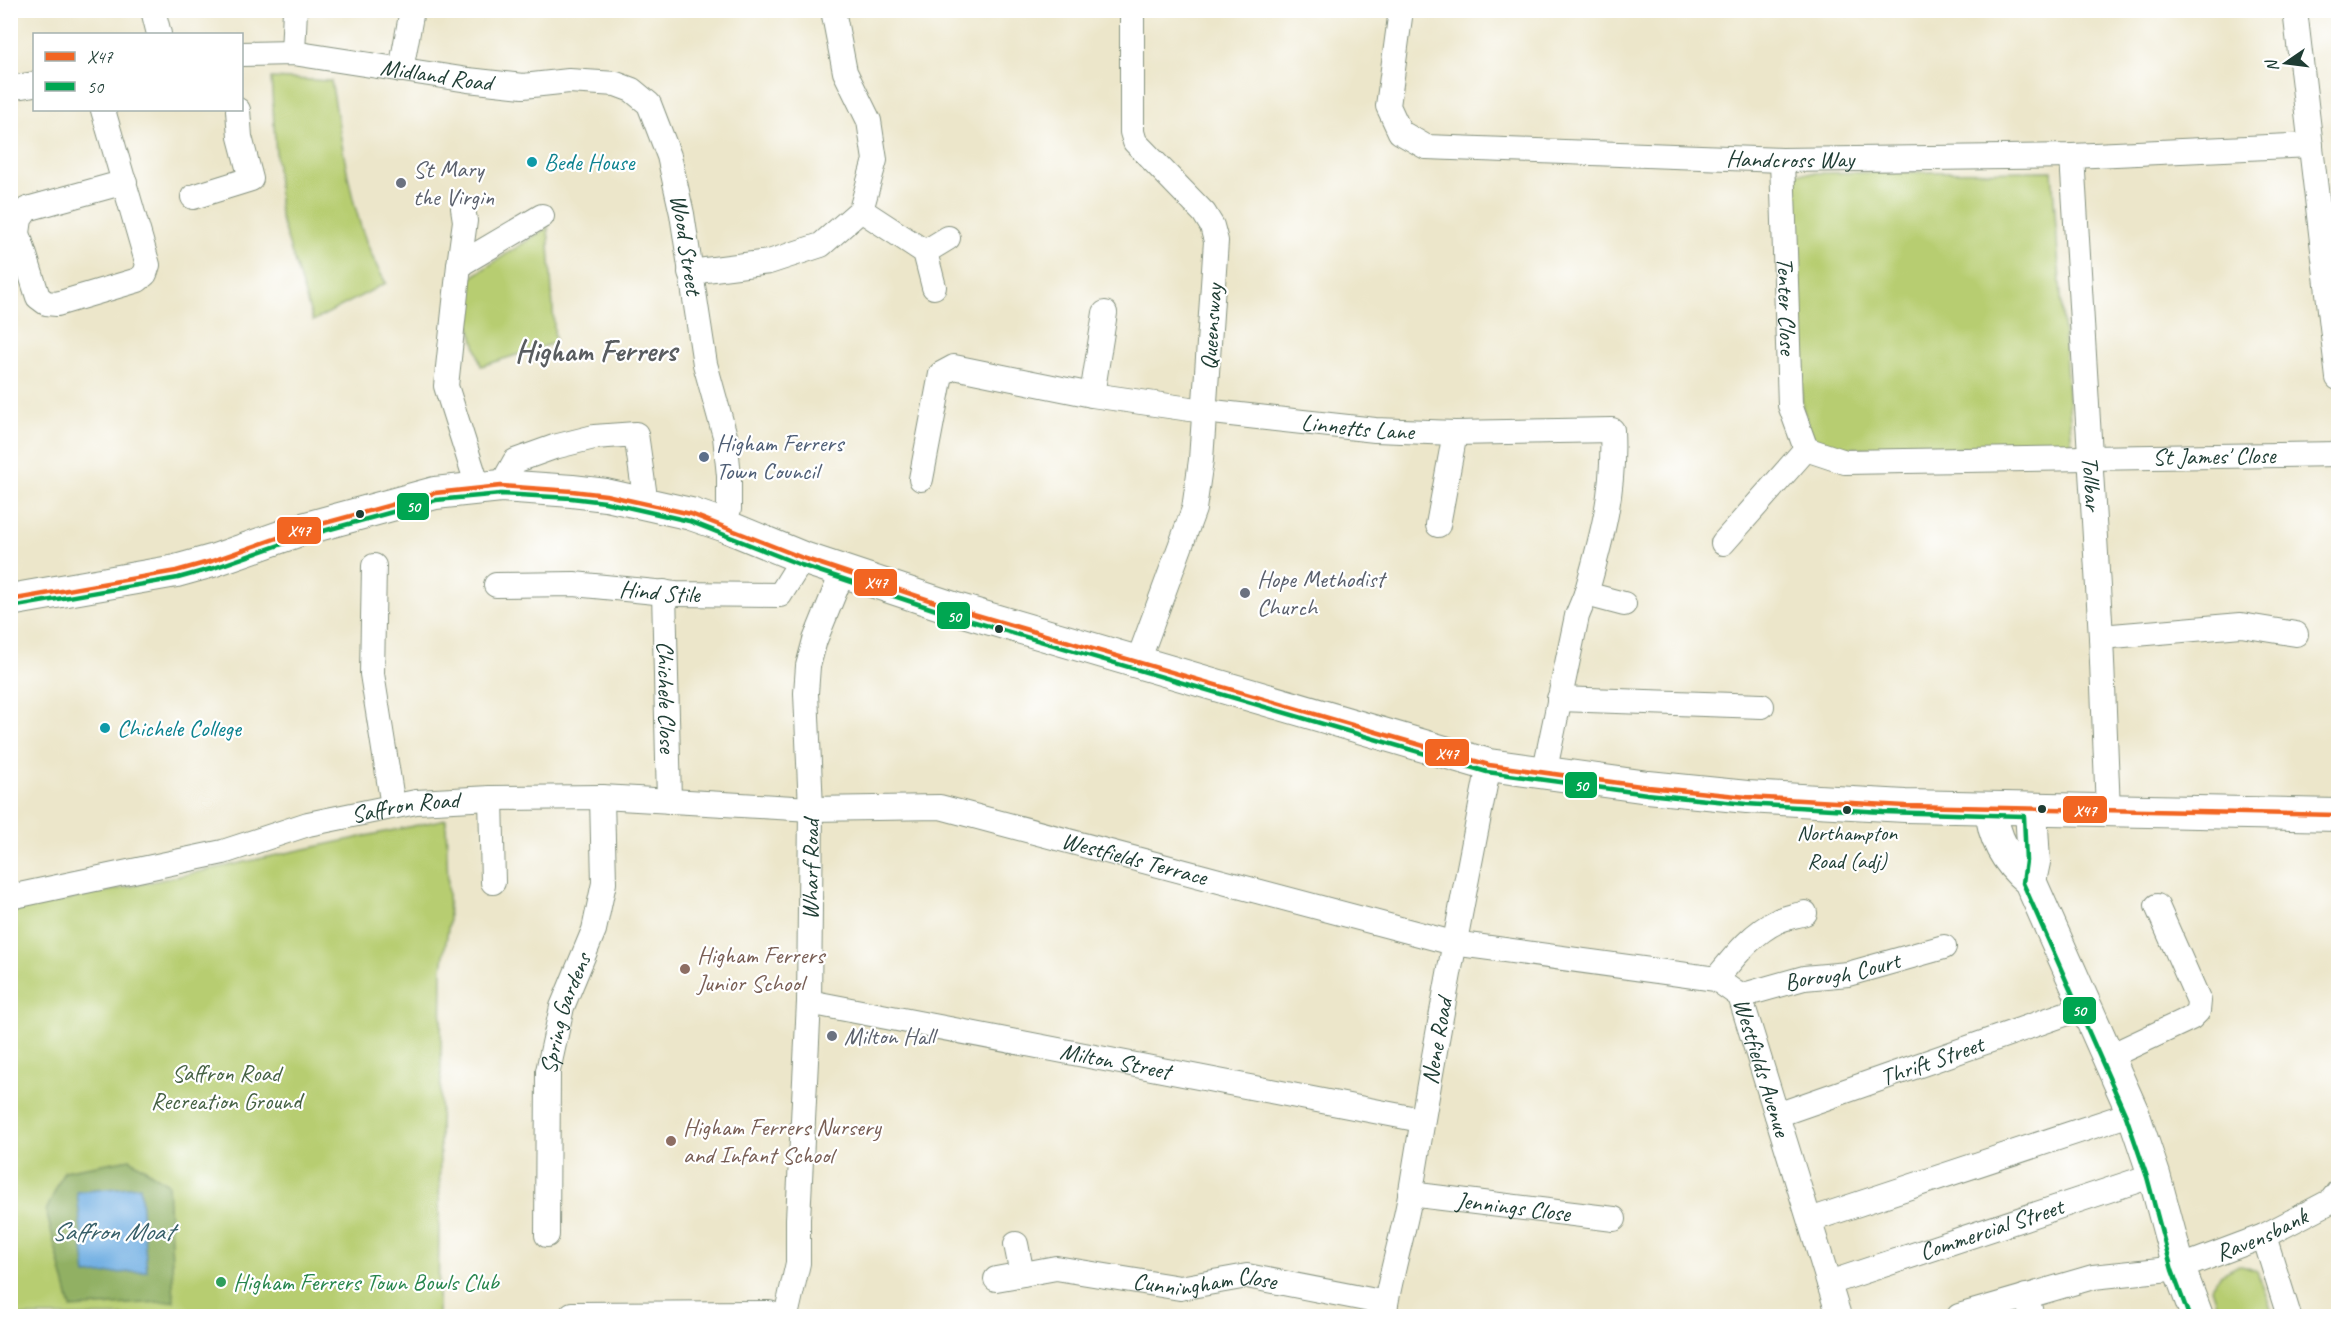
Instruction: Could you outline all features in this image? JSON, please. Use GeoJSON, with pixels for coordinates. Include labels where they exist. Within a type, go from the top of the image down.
{"type":"FeatureCollection","features":[{"type":"Feature","properties":{"kind":"main road"},"geometry":{"type":"LineString","coordinates":[[10,600],[176,571],[212,561],[303,529],[435,493],[489,487],[584,492],[691,514],[803,558],[953,608],[1137,664],[1489,765],[1544,774],[1746,797],[1883,805],[2338,815]]}},
{"type":"Feature","properties":{"kind":"main road"},"geometry":{"type":"LineString","coordinates":[[1991,808],[1992,824],[2007,856],[2015,868],[2030,881],[2133,1113],[2154,1175],[2179,1268],[2197,1317]]}},
{"type":"Feature","properties":{"kind":"main road"},"geometry":{"type":"LineString","coordinates":[[2030,881],[2034,862],[2031,808]]}},
{"type":"Feature","properties":{"kind":"street"},"geometry":{"type":"LineString","coordinates":[[153,10],[159,33]]}},
{"type":"Feature","properties":{"kind":"street"},"geometry":{"type":"LineString","coordinates":[[293,53],[295,10]]}},
{"type":"Feature","properties":{"kind":"street"},"geometry":{"type":"LineString","coordinates":[[401,70],[412,10]]}},
{"type":"Feature","properties":{"kind":"street"},"geometry":{"type":"LineString","coordinates":[[690,272],[769,262],[821,244],[861,210],[875,160],[868,121],[845,72],[834,10]]}},
{"type":"Feature","properties":{"kind":"street","name":"Queensway"},"geometry":{"type":"LineString","coordinates":[[1132,10],[1132,132],[1135,141],[1203,213],[1212,226],[1216,241],[1201,460],[1194,509],[1137,664]]}},
{"type":"Feature","properties":{"kind":"street","name":"Handcross Way"},"geometry":{"type":"LineString","coordinates":[[1401,10],[1388,106],[1400,132],[1426,147],[1782,160],[2072,156],[2311,145]]}},
{"type":"Feature","properties":{"kind":"street"},"geometry":{"type":"LineString","coordinates":[[2295,10],[2338,378]]}},
{"type":"Feature","properties":{"kind":"street","name":"Midland Road"},"geometry":{"type":"LineString","coordinates":[[243,54],[293,53],[523,86],[569,81],[616,84],[632,90]]}},
{"type":"Feature","properties":{"kind":"street"},"geometry":{"type":"LineString","coordinates":[[10,88],[33,84]]}},
{"type":"Feature","properties":{"kind":"street","name":"Wood Street"},"geometry":{"type":"LineString","coordinates":[[632,90],[649,104],[669,156],[682,214],[705,364],[725,436],[729,476],[729,509],[723,525]]}},
{"type":"Feature","properties":{"kind":"street"},"geometry":{"type":"LineString","coordinates":[[103,111],[125,182],[148,265],[145,274],[138,280],[57,304],[46,303],[38,297],[18,233],[20,219],[27,209],[125,182]]}},
{"type":"Feature","properties":{"kind":"street"},"geometry":{"type":"LineString","coordinates":[[193,197],[251,179],[238,128],[238,111]]}},
{"type":"Feature","properties":{"kind":"street","name":"Tollbar"},"geometry":{"type":"LineString","coordinates":[[2072,156],[2101,637],[2108,810]]}},
{"type":"Feature","properties":{"kind":"street","name":"Tenter Close"},"geometry":{"type":"LineString","coordinates":[[1782,160],[1790,405],[1806,449]]}},
{"type":"Feature","properties":{"kind":"street"},"geometry":{"type":"LineString","coordinates":[[463,208],[465,221],[446,386],[489,487],[515,461],[554,447],[594,437],[636,434],[646,504]]}},
{"type":"Feature","properties":{"kind":"street"},"geometry":{"type":"LineString","coordinates":[[861,210],[925,252],[934,286]]}},
{"type":"Feature","properties":{"kind":"street"},"geometry":{"type":"LineString","coordinates":[[459,265],[542,216]]}},
{"type":"Feature","properties":{"kind":"street"},"geometry":{"type":"LineString","coordinates":[[925,252],[948,238]]}},
{"type":"Feature","properties":{"kind":"street"},"geometry":{"type":"LineString","coordinates":[[1092,395],[1105,313]]}},
{"type":"Feature","properties":{"kind":"street","name":"Linnetts Lane"},"geometry":{"type":"LineString","coordinates":[[921,479],[941,374],[954,367],[1092,395],[1204,411],[1375,430],[1455,434],[1612,430],[1613,459],[1606,524],[1586,594],[1577,616],[1544,774]]}},
{"type":"Feature","properties":{"kind":"street"},"geometry":{"type":"LineString","coordinates":[[1438,525],[1455,434]]}},
{"type":"Feature","properties":{"kind":"street"},"geometry":{"type":"LineString","coordinates":[[1723,543],[1806,449],[1845,462],[2090,459]]}},
{"type":"Feature","properties":{"kind":"street","name":"St James' Close"},"geometry":{"type":"LineString","coordinates":[[2090,459],[2338,454]]}},
{"type":"Feature","properties":{"kind":"street","name":"Hind Stile"},"geometry":{"type":"LineString","coordinates":[[496,585],[574,584],[734,596],[780,594],[803,558]]}},
{"type":"Feature","properties":{"kind":"street"},"geometry":{"type":"LineString","coordinates":[[374,566],[372,674],[393,806]]}},
{"type":"Feature","properties":{"kind":"street","name":"Wharf Road"},"geometry":{"type":"LineString","coordinates":[[786,1317],[798,1263],[798,1219],[809,1002],[811,809],[805,718],[808,666],[814,640],[843,571]]}},
{"type":"Feature","properties":{"kind":"street","name":"Chichele Close"},"geometry":{"type":"LineString","coordinates":[[664,592],[669,801]]}},
{"type":"Feature","properties":{"kind":"street"},"geometry":{"type":"LineString","coordinates":[[1586,594],[1623,604]]}},
{"type":"Feature","properties":{"kind":"street"},"geometry":{"type":"LineString","coordinates":[[2101,637],[2241,625],[2296,634]]}},
{"type":"Feature","properties":{"kind":"street"},"geometry":{"type":"LineString","coordinates":[[1559,699],[1762,706]]}},
{"type":"Feature","properties":{"kind":"street","name":"Nene Road"},"geometry":{"type":"LineString","coordinates":[[1385,1310],[1410,1194],[1453,943],[1489,765]]}},
{"type":"Feature","properties":{"kind":"street","name":"Saffron Road"},"geometry":{"type":"LineString","coordinates":[[10,897],[223,852],[308,824],[393,806],[490,798],[602,797],[811,809]]}},
{"type":"Feature","properties":{"kind":"street","name":"Spring Gardens"},"geometry":{"type":"LineString","coordinates":[[547,1235],[548,1071],[562,1007],[594,930],[604,883],[602,797]]}},
{"type":"Feature","properties":{"kind":"street"},"geometry":{"type":"LineString","coordinates":[[490,798],[493,882]]}},
{"type":"Feature","properties":{"kind":"street","name":"Westfields Terrace"},"geometry":{"type":"LineString","coordinates":[[811,809],[940,807],[1453,943]]}},
{"type":"Feature","properties":{"kind":"street"},"geometry":{"type":"LineString","coordinates":[[2108,1058],[2191,1018],[2198,1011],[2199,1001],[2157,906]]}},
{"type":"Feature","properties":{"kind":"street"},"geometry":{"type":"LineString","coordinates":[[1716,979],[1736,954],[1755,936],[1776,922],[1805,913]]}},
{"type":"Feature","properties":{"kind":"street","name":"Westfields Avenue"},"geometry":{"type":"LineString","coordinates":[[1453,943],[1716,979],[1740,996],[1839,1317]]}},
{"type":"Feature","properties":{"kind":"street","name":"Borough Court"},"geometry":{"type":"LineString","coordinates":[[1740,996],[1804,978],[1848,974],[1944,946]]}},
{"type":"Feature","properties":{"kind":"street","name":"Milton Street"},"geometry":{"type":"LineString","coordinates":[[809,1002],[1421,1120]]}},
{"type":"Feature","properties":{"kind":"street","name":"Thrift Street"},"geometry":{"type":"LineString","coordinates":[[1777,1115],[2085,1007]]}},
{"type":"Feature","properties":{"kind":"street"},"geometry":{"type":"LineString","coordinates":[[1809,1220],[2133,1113]]}},
{"type":"Feature","properties":{"kind":"street","name":"Commercial Street"},"geometry":{"type":"LineString","coordinates":[[1829,1282],[2154,1175]]}},
{"type":"Feature","properties":{"kind":"street","name":"Ravensbank"},"geometry":{"type":"LineString","coordinates":[[1959,1317],[2029,1306],[2092,1277],[2179,1268],[2264,1236],[2331,1201],[2338,1192]]}},
{"type":"Feature","properties":{"kind":"street","name":"Jennings Close"},"geometry":{"type":"LineString","coordinates":[[1410,1194],[1614,1219]]}},
{"type":"Feature","properties":{"kind":"street"},"geometry":{"type":"LineString","coordinates":[[2264,1236],[2289,1317]]}},
{"type":"Feature","properties":{"kind":"street"},"geometry":{"type":"LineString","coordinates":[[1016,1244],[1022,1274]]}},
{"type":"Feature","properties":{"kind":"street","name":"Cunningham Close"},"geometry":{"type":"LineString","coordinates":[[996,1279],[1056,1268],[1180,1288],[1247,1276],[1385,1310]]}},
{"type":"Feature","properties":{"kind":"street"},"geometry":{"type":"LineString","coordinates":[[572,1314],[769,1314],[777,1317]]}},
{"type":"Feature","properties":{"kind":"green space"},"geometry":{"type":"Polygon","coordinates":[[[271,78],[331,81],[356,211],[374,260],[386,283],[313,321],[280,216],[271,78]]]}},
{"type":"Feature","properties":{"kind":"green space"},"geometry":{"type":"Polygon","coordinates":[[[2052,171],[2072,448],[1847,448],[1813,440],[1802,406],[1795,173],[2052,171]]]}},
{"type":"Feature","properties":{"kind":"green space"},"geometry":{"type":"Polygon","coordinates":[[[548,227],[555,343],[481,366],[464,305],[465,288],[473,276],[548,227]]]}},
{"type":"Feature","properties":{"kind":"green space","name":"Saffron Road Recreation Ground"},"geometry":{"type":"Polygon","coordinates":[[[446,819],[449,922],[442,969],[438,1316],[11,1316],[10,912],[446,819]]]}},
{"type":"Feature","properties":{"kind":"green space"},"geometry":{"type":"Polygon","coordinates":[[[130,1159],[168,1184],[174,1301],[71,1308],[46,1211],[64,1171],[130,1159]]]}},
{"type":"Feature","properties":{"kind":"green space"},"geometry":{"type":"Polygon","coordinates":[[[2239,1265],[2257,1271],[2274,1316],[2220,1316],[2211,1288],[2220,1275],[2239,1265]]]}},
{"type":"Feature","properties":{"kind":"water","name":"Saffron Moat"},"geometry":{"type":"Polygon","coordinates":[[[140,1186],[147,1271],[86,1275],[77,1192],[140,1186]]]}},
{"type":"Feature","properties":{"kind":"transit line","name":"X47"},"geometry":{"type":"LineString","coordinates":[[10,600],[176,571],[212,561],[303,529],[435,493],[501,486],[572,491],[606,495],[691,514],[803,558],[953,608],[1489,765],[1648,787],[1747,797],[1905,806],[2338,815]]}},
{"type":"Feature","properties":{"kind":"transit line","name":"50"},"geometry":{"type":"LineString","coordinates":[[11,607],[178,578],[214,568],[305,536],[436,500],[501,494],[571,498],[605,502],[689,521],[801,565],[951,615],[1487,772],[1647,794],[1746,804],[1883,812],[2024,816],[2026,861],[2023,883],[2126,1116],[2147,1177],[2172,1270],[2189,1316]]}},
{"type":"Feature","properties":{"kind":"place","name":"Bede House"},"geometry":{"type":"Point","coordinates":[532,162]}},
{"type":"Feature","properties":{"kind":"place","name":"St Mary the Virgin"},"geometry":{"type":"Point","coordinates":[401,183]}},
{"type":"Feature","properties":{"kind":"place","name":"Higham Ferrers Town Council"},"geometry":{"type":"Point","coordinates":[704,457]}},
{"type":"Feature","properties":{"kind":"place","name":"Hope Methodist Church"},"geometry":{"type":"Point","coordinates":[1245,593]}},
{"type":"Feature","properties":{"kind":"place","name":"Chichele College"},"geometry":{"type":"Point","coordinates":[105,728]}},
{"type":"Feature","properties":{"kind":"place","name":"Northampton Road (adj)"},"geometry":{"type":"Point","coordinates":[1847,810]}},
{"type":"Feature","properties":{"kind":"place","name":"Higham Ferrers Junior School"},"geometry":{"type":"Point","coordinates":[685,969]}},
{"type":"Feature","properties":{"kind":"place","name":"Milton Hall"},"geometry":{"type":"Point","coordinates":[832,1036]}},
{"type":"Feature","properties":{"kind":"place","name":"Higham Ferrers Nursery and Infant School"},"geometry":{"type":"Point","coordinates":[671,1141]}},
{"type":"Feature","properties":{"kind":"place","name":"Higham Ferrers Town Bowls Club"},"geometry":{"type":"Point","coordinates":[221,1282]}},
{"type":"Feature","properties":{"kind":"district","name":"Higham Ferrers"},"geometry":{"type":"Point","coordinates":[596,351]}}]}
